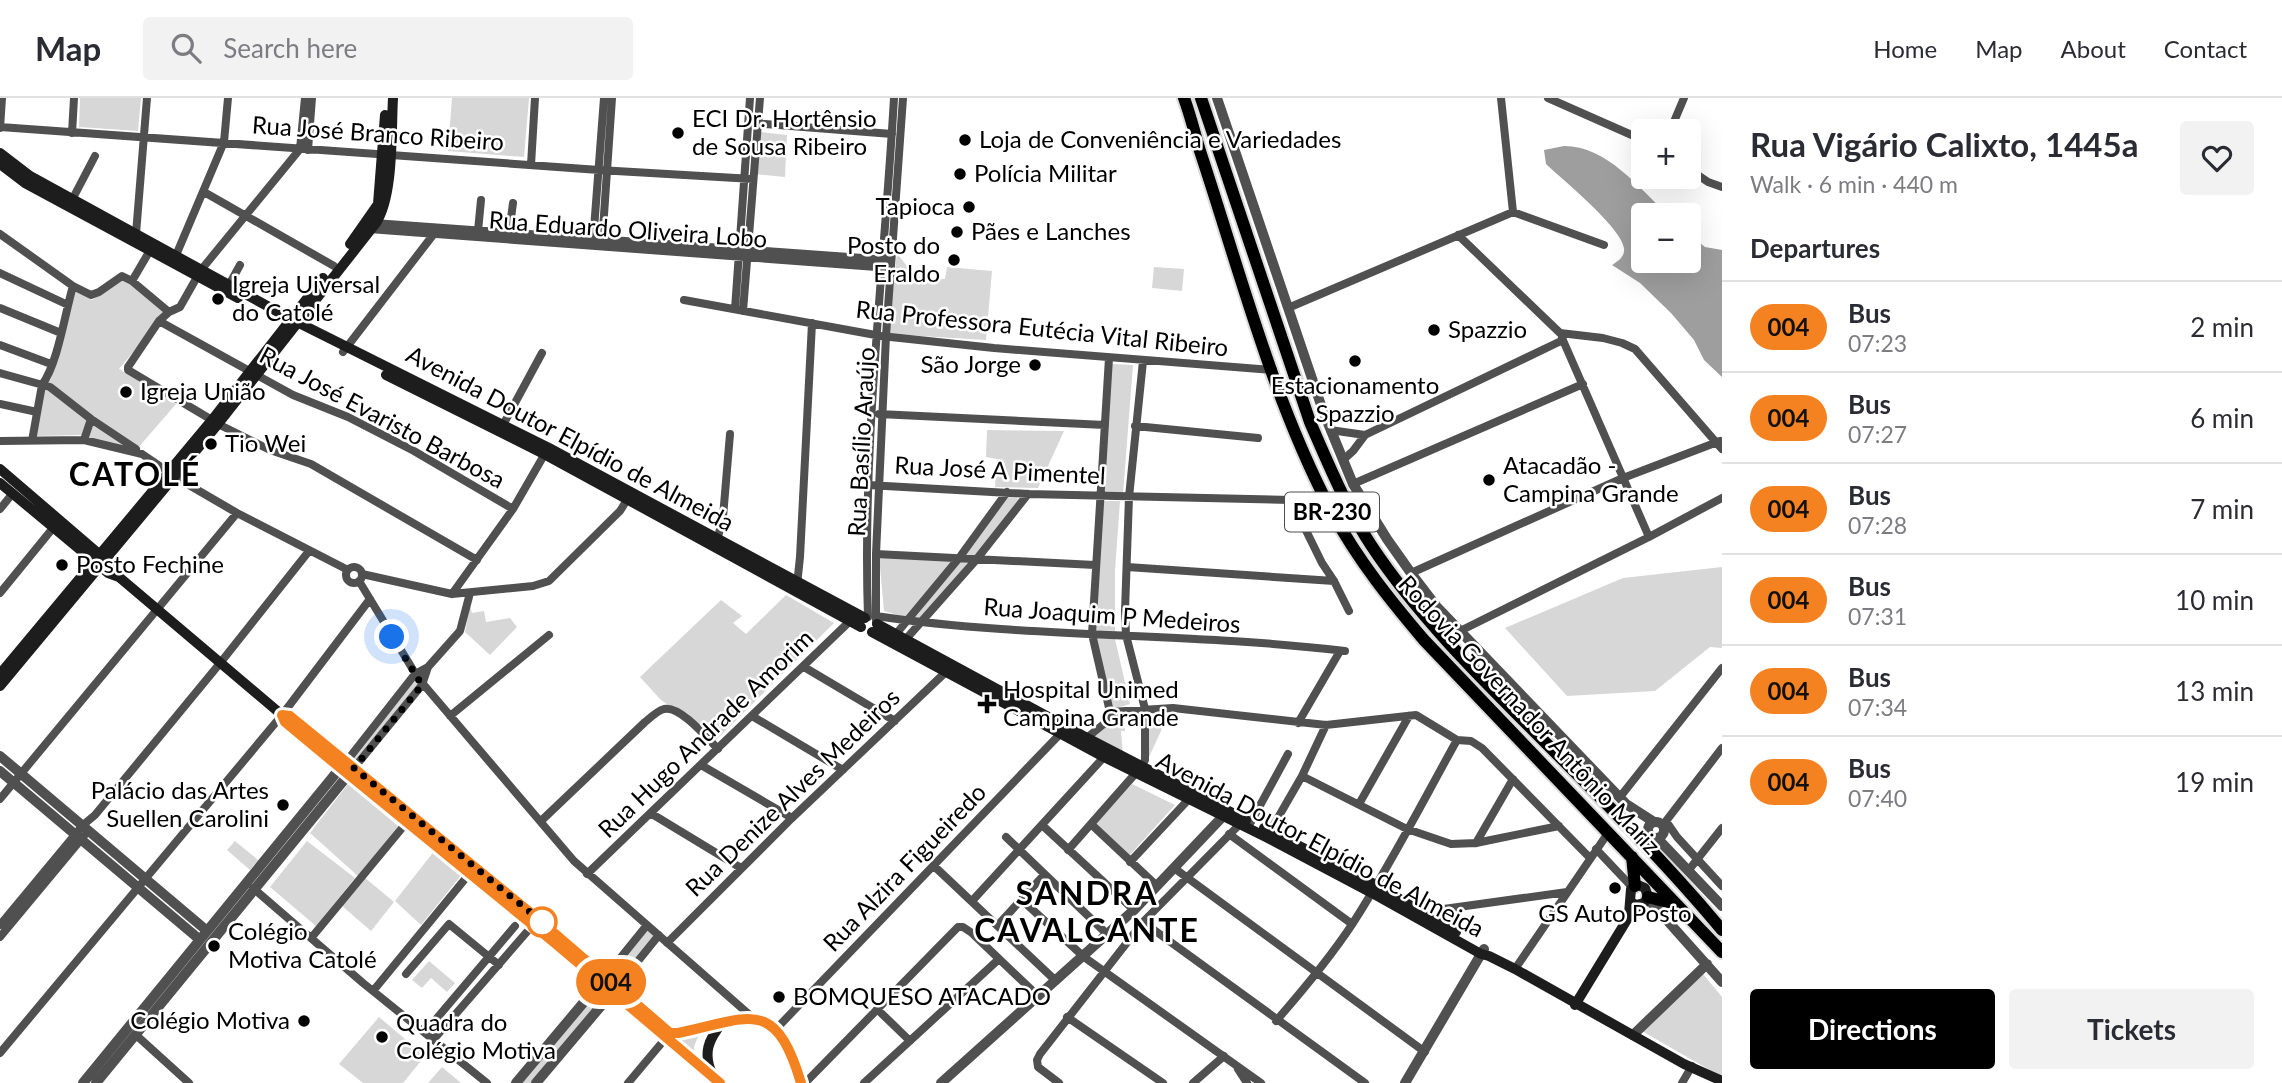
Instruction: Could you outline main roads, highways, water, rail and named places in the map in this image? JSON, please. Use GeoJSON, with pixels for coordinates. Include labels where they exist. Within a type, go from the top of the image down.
{"type":"FeatureCollection","features":[{"type":"Feature","properties":{"kind":"highway","name":"Rodovia Governador Antônio Mariz"},"geometry":{"type":"LineString","coordinates":[[1184,98],[1252,316],[1313,474],[1334,516],[1372,575],[1424,640],[1722,952]]}},
{"type":"Feature","properties":{"kind":"highway","name":"Rodovia Governador Antônio Mariz"},"geometry":{"type":"LineString","coordinates":[[1200,98],[1310,422],[1327,463],[1370,544],[1414,603],[1473,670],[1657,855],[1722,930]]}},
{"type":"Feature","properties":{"kind":"highway"},"geometry":{"type":"LineString","coordinates":[[1632,857],[1634,887]]}},
{"type":"Feature","properties":{"kind":"highway"},"geometry":{"type":"LineString","coordinates":[[1642,901],[1675,904]]}},
{"type":"Feature","properties":{"kind":"main road"},"geometry":{"type":"LineString","coordinates":[[386,98],[386,155]]}},
{"type":"Feature","properties":{"kind":"main road"},"geometry":{"type":"LineString","coordinates":[[0,686],[215,422],[369,225],[381,205],[393,98]]}},
{"type":"Feature","properties":{"kind":"main road","name":"Avenida Doutor Elpídio de Almeida"},"geometry":{"type":"LineString","coordinates":[[0,153],[30,176],[136,233],[153,247]]}},
{"type":"Feature","properties":{"kind":"main road","name":"Avenida Doutor Elpídio de Almeida"},"geometry":{"type":"LineString","coordinates":[[0,164],[25,183],[153,247],[345,350],[547,451],[797,586],[901,637],[949,669],[1139,770],[1422,912],[1485,953]]}},
{"type":"Feature","properties":{"kind":"main road"},"geometry":{"type":"LineString","coordinates":[[293,323],[334,266],[369,225]]}},
{"type":"Feature","properties":{"kind":"main road","name":"Avenida Doutor Elpídio de Almeida"},"geometry":{"type":"LineString","coordinates":[[199,273],[229,285],[293,323]]}},
{"type":"Feature","properties":{"kind":"main road"},"geometry":{"type":"LineString","coordinates":[[0,469],[85,540],[108,573],[119,577],[221,662],[282,715],[285,722],[532,914],[670,1033],[752,1017],[763,1021],[776,1030],[792,1052],[803,1083]]}},
{"type":"Feature","properties":{"kind":"main road"},"geometry":{"type":"LineString","coordinates":[[0,674],[100,561],[113,538],[172,474]]}},
{"type":"Feature","properties":{"kind":"main road"},"geometry":{"type":"LineString","coordinates":[[0,483],[53,528],[100,561]]}},
{"type":"Feature","properties":{"kind":"main road"},"geometry":{"type":"LineString","coordinates":[[85,540],[100,543],[113,538]]}},
{"type":"Feature","properties":{"kind":"main road","name":"Avenida Doutor Elpídio de Almeida"},"geometry":{"type":"LineString","coordinates":[[797,586],[850,621],[871,622],[1061,733],[1084,741],[1104,757],[1139,770],[1188,800],[1226,813]]}},
{"type":"Feature","properties":{"kind":"main road"},"geometry":{"type":"LineString","coordinates":[[410,819],[533,926],[606,976]]}},
{"type":"Feature","properties":{"kind":"main road"},"geometry":{"type":"LineString","coordinates":[[1574,1001],[1642,901],[1643,887],[1634,887],[1629,894],[1642,901]]}},
{"type":"Feature","properties":{"kind":"main road","name":"Avenida Doutor Elpídio de Almeida"},"geometry":{"type":"LineString","coordinates":[[1374,889],[1515,970],[1722,1081]]}},
{"type":"Feature","properties":{"kind":"main road"},"geometry":{"type":"LineString","coordinates":[[618,986],[665,1038],[719,1082]]}},
{"type":"Feature","properties":{"kind":"main road"},"geometry":{"type":"LineString","coordinates":[[719,1082],[706,1054],[708,1045],[722,1023]]}},
{"type":"Feature","properties":{"kind":"place","name":"ECI Dr. Hortênsio de Sousa Ribeiro"},"geometry":{"type":"Point","coordinates":[678,133]}},
{"type":"Feature","properties":{"kind":"place","name":"Loja de Conveniência e Variedades"},"geometry":{"type":"Point","coordinates":[965,140]}},
{"type":"Feature","properties":{"kind":"place","name":"Polícia Militar"},"geometry":{"type":"Point","coordinates":[960,174]}},
{"type":"Feature","properties":{"kind":"place","name":"Tapioca"},"geometry":{"type":"Point","coordinates":[969,207]}},
{"type":"Feature","properties":{"kind":"place","name":"Pães e Lanches"},"geometry":{"type":"Point","coordinates":[957,232]}},
{"type":"Feature","properties":{"kind":"place","name":"Posto do Eraldo"},"geometry":{"type":"Point","coordinates":[954,260]}},
{"type":"Feature","properties":{"kind":"place","name":"Igreja Uiversal do Catolé"},"geometry":{"type":"Point","coordinates":[218,299]}},
{"type":"Feature","properties":{"kind":"place","name":"Spazzio"},"geometry":{"type":"Point","coordinates":[1434,330]}},
{"type":"Feature","properties":{"kind":"place","name":"Estacionamento Spazzio"},"geometry":{"type":"Point","coordinates":[1355,361]}},
{"type":"Feature","properties":{"kind":"place","name":"São Jorge"},"geometry":{"type":"Point","coordinates":[1035,365]}},
{"type":"Feature","properties":{"kind":"place","name":"Igreja União"},"geometry":{"type":"Point","coordinates":[126,392]}},
{"type":"Feature","properties":{"kind":"place","name":"Tio Wei"},"geometry":{"type":"Point","coordinates":[211,444]}},
{"type":"Feature","properties":{"kind":"place","name":"Atacadão - Campina Grande"},"geometry":{"type":"Point","coordinates":[1489,480]}},
{"type":"Feature","properties":{"kind":"place","name":"Posto Fechine"},"geometry":{"type":"Point","coordinates":[62,565]}},
{"type":"Feature","properties":{"kind":"place","name":"Hospital Unimed Campina Grande"},"geometry":{"type":"Point","coordinates":[987,704]}},
{"type":"Feature","properties":{"kind":"place","name":"Palácio das Artes Suellen Carolini"},"geometry":{"type":"Point","coordinates":[283,805]}},
{"type":"Feature","properties":{"kind":"place","name":"GS Auto Posto"},"geometry":{"type":"Point","coordinates":[1615,888]}},
{"type":"Feature","properties":{"kind":"place","name":"Colégio Motiva Catolé"},"geometry":{"type":"Point","coordinates":[214,946]}},
{"type":"Feature","properties":{"kind":"place","name":"BOMQUESO ATACADO"},"geometry":{"type":"Point","coordinates":[779,997]}},
{"type":"Feature","properties":{"kind":"place","name":"Colégio Motiva"},"geometry":{"type":"Point","coordinates":[304,1021]}},
{"type":"Feature","properties":{"kind":"place","name":"Quadra do Colégio Motiva"},"geometry":{"type":"Point","coordinates":[382,1037]}},
{"type":"Feature","properties":{"kind":"district","name":"CATOLÉ"},"geometry":{"type":"Point","coordinates":[135,475]}},
{"type":"Feature","properties":{"kind":"district","name":"SANDRA CAVALCANTE"},"geometry":{"type":"Point","coordinates":[1087,912]}}]}
